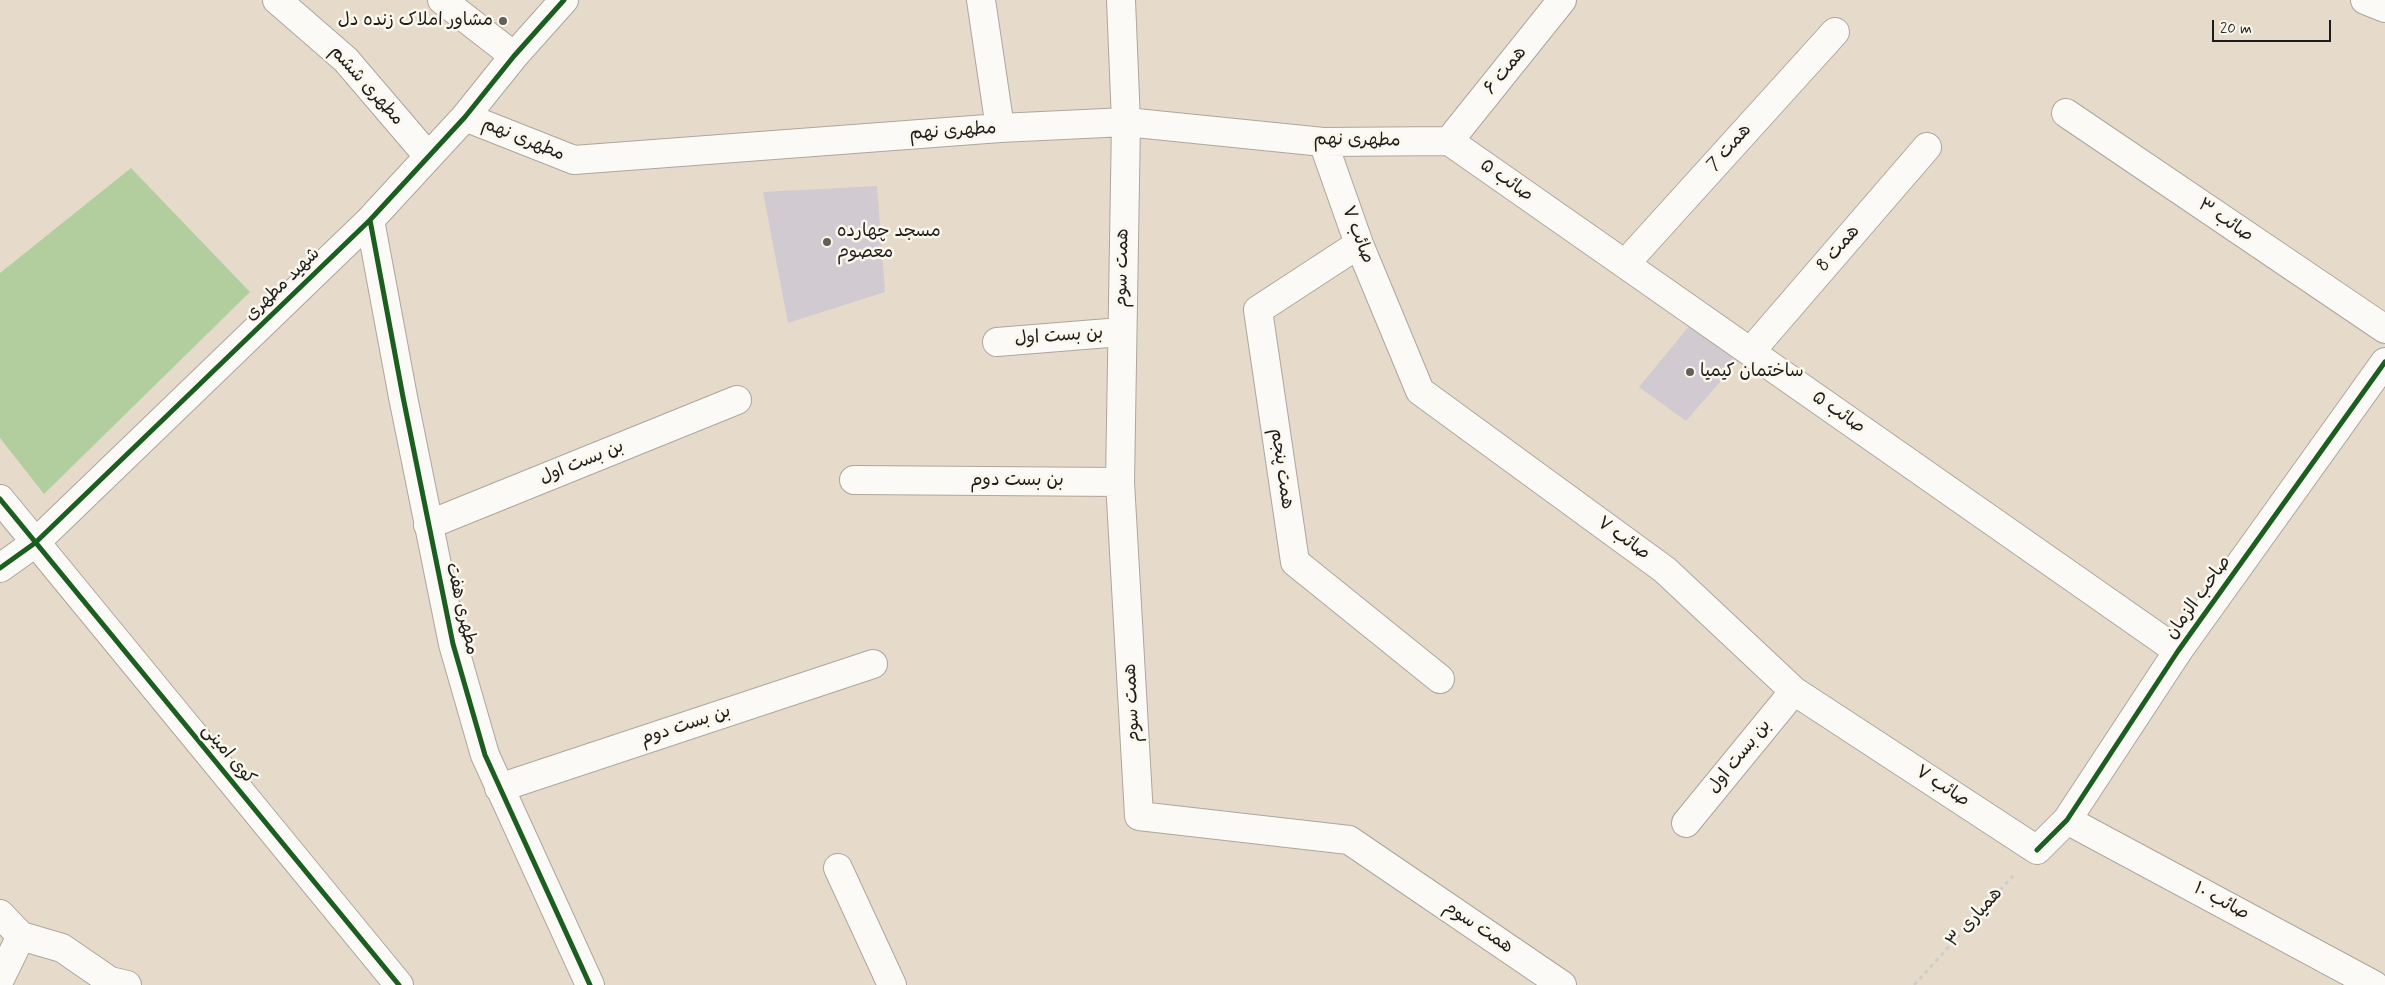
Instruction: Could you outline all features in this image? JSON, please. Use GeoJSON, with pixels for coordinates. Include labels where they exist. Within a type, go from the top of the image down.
{"type":"FeatureCollection","features":[{"type":"Feature","properties":{"kind":"street","name":"مطهری ششم"},"geometry":{"type":"LineString","coordinates":[[277,0],[346,60],[428,156]]}},
{"type":"Feature","properties":{"kind":"street"},"geometry":{"type":"LineString","coordinates":[[442,0],[514,56]]}},
{"type":"Feature","properties":{"kind":"street","name":"شهید مطهری"},"geometry":{"type":"LineString","coordinates":[[0,568],[35,543],[370,220],[465,117],[514,56],[564,0]]}},
{"type":"Feature","properties":{"kind":"street"},"geometry":{"type":"LineString","coordinates":[[980,0],[1000,128]]}},
{"type":"Feature","properties":{"kind":"street","name":"همت سوم"},"geometry":{"type":"LineString","coordinates":[[1121,0],[1126,122],[1120,482],[1139,816],[1349,840],[1562,985]]}},
{"type":"Feature","properties":{"kind":"street","name":"همت ۶"},"geometry":{"type":"LineString","coordinates":[[1449,141],[1562,0]]}},
{"type":"Feature","properties":{"kind":"street"},"geometry":{"type":"LineString","coordinates":[[2365,0],[2385,8]]}},
{"type":"Feature","properties":{"kind":"street","name":"همت 7"},"geometry":{"type":"LineString","coordinates":[[1625,264],[1835,32]]}},
{"type":"Feature","properties":{"kind":"street","name":"صائب ۳"},"geometry":{"type":"LineString","coordinates":[[2066,113],[2385,329]]}},
{"type":"Feature","properties":{"kind":"street","name":"مطهری نهم"},"geometry":{"type":"LineString","coordinates":[[465,117],[574,160],[1000,128],[1126,122],[1323,142],[1449,141]]}},
{"type":"Feature","properties":{"kind":"street","name":"صائب ۵"},"geometry":{"type":"LineString","coordinates":[[1449,141],[2178,651]]}},
{"type":"Feature","properties":{"kind":"street","name":"صائب ۷"},"geometry":{"type":"LineString","coordinates":[[1323,142],[1359,244],[1420,391],[1665,570],[1794,691],[2037,850]]}},
{"type":"Feature","properties":{"kind":"street","name":"همت 8"},"geometry":{"type":"LineString","coordinates":[[1751,351],[1928,147]]}},
{"type":"Feature","properties":{"kind":"street","name":"مطهری هفت"},"geometry":{"type":"LineString","coordinates":[[370,220],[428,525],[453,644],[486,754],[499,788],[590,985]]}},
{"type":"Feature","properties":{"kind":"street","name":"همت پنجم"},"geometry":{"type":"LineString","coordinates":[[1359,244],[1258,310],[1295,562],[1440,679]]}},
{"type":"Feature","properties":{"kind":"street","name":"بن بست اول"},"geometry":{"type":"LineString","coordinates":[[997,342],[1121,332]]}},
{"type":"Feature","properties":{"kind":"street","name":"صاحب الزمان"},"geometry":{"type":"LineString","coordinates":[[2037,850],[2067,820],[2178,651],[2383,370]]}},
{"type":"Feature","properties":{"kind":"street","name":"بن بست اول"},"geometry":{"type":"LineString","coordinates":[[428,525],[737,400]]}},
{"type":"Feature","properties":{"kind":"street","name":"بن بست دوم"},"geometry":{"type":"LineString","coordinates":[[854,480],[1120,482]]}},
{"type":"Feature","properties":{"kind":"street"},"geometry":{"type":"LineString","coordinates":[[0,499],[35,543]]}},
{"type":"Feature","properties":{"kind":"street"},"geometry":{"type":"LineString","coordinates":[[0,514],[35,543]]}},
{"type":"Feature","properties":{"kind":"street","name":"کوی امینی"},"geometry":{"type":"LineString","coordinates":[[35,543],[399,985]]}},
{"type":"Feature","properties":{"kind":"street","name":"بن بست دوم"},"geometry":{"type":"LineString","coordinates":[[499,788],[873,664]]}},
{"type":"Feature","properties":{"kind":"street","name":"بن بست اول"},"geometry":{"type":"LineString","coordinates":[[1686,823],[1794,691]]}},
{"type":"Feature","properties":{"kind":"street","name":"صائب ۱۰"},"geometry":{"type":"LineString","coordinates":[[2067,820],[2374,985]]}},
{"type":"Feature","properties":{"kind":"street"},"geometry":{"type":"LineString","coordinates":[[838,868],[892,985]]}},
{"type":"Feature","properties":{"kind":"street"},"geometry":{"type":"LineString","coordinates":[[0,914],[21,936],[62,948],[115,984]]}},
{"type":"Feature","properties":{"kind":"street"},"geometry":{"type":"LineString","coordinates":[[0,979],[21,936]]}},
{"type":"Feature","properties":{"kind":"green space"},"geometry":{"type":"Polygon","coordinates":[[[131,168],[250,292],[44,494],[0,438],[0,273],[131,168]]]}},
{"type":"Feature","properties":{"kind":"building","name":"مسجد چهارده معصوم"},"geometry":{"type":"Polygon","coordinates":[[[877,186],[885,292],[788,323],[763,192],[877,186]]]}},
{"type":"Feature","properties":{"kind":"building","name":"ساختمان کیمیا"},"geometry":{"type":"Polygon","coordinates":[[[1690,325],[1741,358],[1686,421],[1639,387],[1690,325]]]}},
{"type":"Feature","properties":{"kind":"cycle path"},"geometry":{"type":"LineString","coordinates":[[0,568],[35,543],[370,220],[465,117],[514,56],[564,0]]}},
{"type":"Feature","properties":{"kind":"cycle path"},"geometry":{"type":"LineString","coordinates":[[370,220],[403,397],[453,644],[485,755],[590,985]]}},
{"type":"Feature","properties":{"kind":"cycle path"},"geometry":{"type":"LineString","coordinates":[[2037,850],[2067,820],[2178,651],[2385,362]]}},
{"type":"Feature","properties":{"kind":"cycle path"},"geometry":{"type":"LineString","coordinates":[[0,499],[399,985]]}},
{"type":"Feature","properties":{"kind":"place","name":"مشاور املاک زنده دل"},"geometry":{"type":"Point","coordinates":[503,21]}},
{"type":"Feature","properties":{"kind":"place","name":"مسجد چهارده معصوم"},"geometry":{"type":"Point","coordinates":[827,242]}},
{"type":"Feature","properties":{"kind":"place","name":"ساختمان کیمیا"},"geometry":{"type":"Point","coordinates":[1690,372]}}]}
